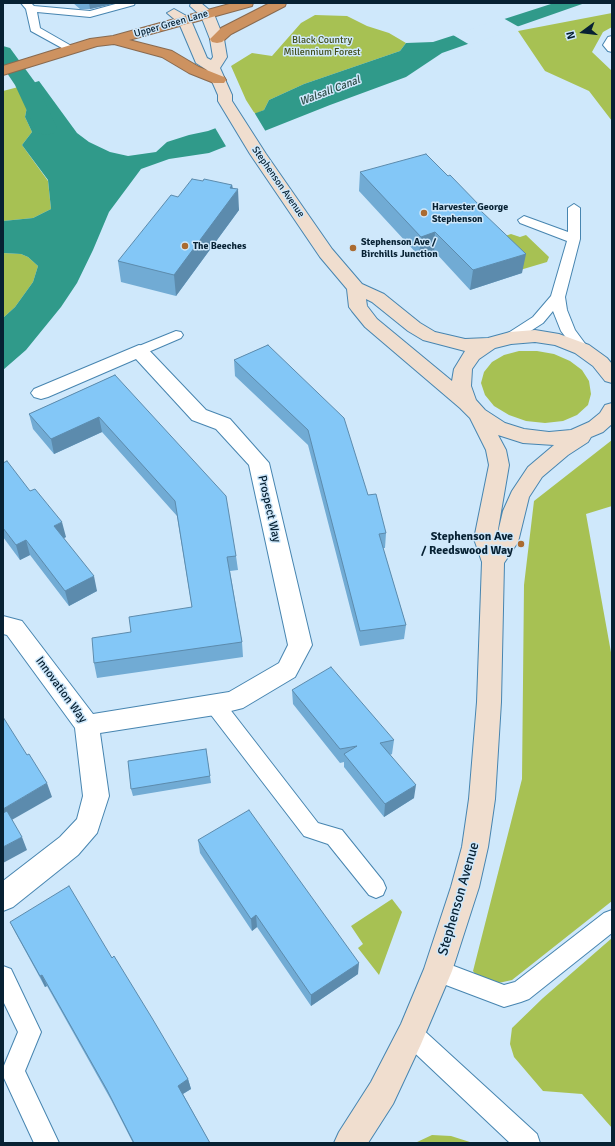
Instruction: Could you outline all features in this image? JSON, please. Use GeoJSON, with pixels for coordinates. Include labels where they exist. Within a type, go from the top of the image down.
{"type":"FeatureCollection","features":[{"type":"Feature","properties":{"kind":"highway","name":"Upper Green Lane"},"geometry":{"type":"LineString","coordinates":[[95,42],[103,36],[174,13],[247,3]]}},
{"type":"Feature","properties":{"kind":"highway"},"geometry":{"type":"LineString","coordinates":[[217,39],[226,31],[280,3]]}},
{"type":"Feature","properties":{"kind":"highway","name":"Upper Green Lane"},"geometry":{"type":"LineString","coordinates":[[3,71],[95,42],[114,40],[185,21],[203,8]]}},
{"type":"Feature","properties":{"kind":"highway"},"geometry":{"type":"LineString","coordinates":[[114,40],[129,42],[167,54],[194,70],[216,74]]}},
{"type":"Feature","properties":{"kind":"street"},"geometry":{"type":"LineString","coordinates":[[203,8],[217,39],[220,57],[216,74]]}},
{"type":"Feature","properties":{"kind":"street"},"geometry":{"type":"LineString","coordinates":[[174,13],[185,21]]}},
{"type":"Feature","properties":{"kind":"street","name":"Stephenson Avenue"},"geometry":{"type":"LineString","coordinates":[[185,21],[201,60],[216,74],[228,107],[258,154],[326,253],[356,288],[378,298],[414,327],[429,336],[465,345],[489,344]]}},
{"type":"Feature","properties":{"kind":"street","name":"Stephenson Avenue"},"geometry":{"type":"LineString","coordinates":[[350,1143],[382,1093],[411,1034],[438,971],[465,887],[475,847],[482,799],[489,702],[493,562],[485,539],[499,465],[496,450],[473,409],[371,322],[358,307],[356,288]]}},
{"type":"Feature","properties":{"kind":"street"},"geometry":{"type":"LineString","coordinates":[[607,418],[574,436],[549,439],[523,436],[498,428],[473,409],[461,386],[463,369],[472,355],[489,344],[510,338],[535,336],[553,339],[582,349],[606,364],[612,377]]}},
{"type":"Feature","properties":{"kind":"street"},"geometry":{"type":"LineString","coordinates":[[41,393],[139,351]]}},
{"type":"Feature","properties":{"kind":"street","name":"Prospect Way"},"geometry":{"type":"LineString","coordinates":[[87,725],[234,701],[287,670],[300,646],[259,464],[223,424],[199,415],[139,351]]}},
{"type":"Feature","properties":{"kind":"street"},"geometry":{"type":"LineString","coordinates":[[493,562],[507,542],[519,496],[534,472],[561,450],[607,418]]}},
{"type":"Feature","properties":{"kind":"street","name":"Innovation Way"},"geometry":{"type":"LineString","coordinates":[[3,625],[14,627],[87,725],[96,796],[88,825],[69,846],[3,898]]}},
{"type":"Feature","properties":{"kind":"lane"},"geometry":{"type":"LineString","coordinates":[[71,50],[35,29],[28,6],[90,14],[130,3]]}},
{"type":"Feature","properties":{"kind":"lane"},"geometry":{"type":"LineString","coordinates":[[612,39],[608,45],[612,49]]}},
{"type":"Feature","properties":{"kind":"lane"},"geometry":{"type":"LineString","coordinates":[[574,208],[574,239],[558,297],[560,310],[568,331],[582,349]]}},
{"type":"Feature","properties":{"kind":"lane"},"geometry":{"type":"LineString","coordinates":[[524,220],[574,239]]}},
{"type":"Feature","properties":{"kind":"lane"},"geometry":{"type":"LineString","coordinates":[[510,338],[538,320],[558,297]]}},
{"type":"Feature","properties":{"kind":"lane"},"geometry":{"type":"LineString","coordinates":[[139,351],[176,335]]}},
{"type":"Feature","properties":{"kind":"lane"},"geometry":{"type":"LineString","coordinates":[[216,705],[311,830],[335,837],[376,888]]}},
{"type":"Feature","properties":{"kind":"lane"},"geometry":{"type":"LineString","coordinates":[[438,971],[504,996],[521,991],[612,920]]}},
{"type":"Feature","properties":{"kind":"lane"},"geometry":{"type":"LineString","coordinates":[[3,976],[30,1032],[13,1072],[47,1143]]}},
{"type":"Feature","properties":{"kind":"lane"},"geometry":{"type":"LineString","coordinates":[[411,1034],[528,1143]]}},
{"type":"Feature","properties":{"kind":"green space"},"geometry":{"type":"Polygon","coordinates":[[[612,13],[612,27],[603,32],[592,52],[612,71],[612,121],[589,91],[545,71],[518,31],[612,13]]]}},
{"type":"Feature","properties":{"kind":"green space","name":"Black Country Millennium Forest"},"geometry":{"type":"Polygon","coordinates":[[[315,15],[347,16],[367,26],[389,33],[406,43],[400,51],[304,84],[269,100],[264,110],[255,114],[246,100],[231,66],[252,53],[272,56],[301,23],[315,15]]]}},
{"type":"Feature","properties":{"kind":"green space"},"geometry":{"type":"Polygon","coordinates":[[[26,85],[28,102],[25,117],[32,132],[22,145],[48,181],[51,209],[33,218],[3,221],[3,91],[26,85]]]}},
{"type":"Feature","properties":{"kind":"green space"},"geometry":{"type":"Polygon","coordinates":[[[511,234],[520,237],[526,235],[549,257],[547,262],[520,270],[490,241],[511,234]]]}},
{"type":"Feature","properties":{"kind":"green space"},"geometry":{"type":"Polygon","coordinates":[[[3,253],[21,254],[28,257],[38,266],[33,282],[15,307],[3,318],[3,253]]]}},
{"type":"Feature","properties":{"kind":"green space"},"geometry":{"type":"Polygon","coordinates":[[[519,351],[537,351],[554,354],[570,361],[582,370],[589,381],[591,394],[588,405],[577,415],[563,421],[545,423],[526,421],[509,415],[494,406],[485,395],[481,383],[484,372],[492,362],[504,355],[519,351]]]}},
{"type":"Feature","properties":{"kind":"green space"},"geometry":{"type":"Polygon","coordinates":[[[612,440],[612,506],[586,514],[612,658],[612,901],[512,980],[494,984],[479,979],[473,971],[522,779],[524,585],[534,501],[612,440]]]}},
{"type":"Feature","properties":{"kind":"green space"},"geometry":{"type":"Polygon","coordinates":[[[392,899],[402,912],[379,975],[358,948],[363,944],[351,926],[392,899]]]}},
{"type":"Feature","properties":{"kind":"green space"},"geometry":{"type":"Polygon","coordinates":[[[612,938],[612,1128],[582,1094],[543,1091],[514,1057],[510,1044],[512,1028],[543,998],[612,938]]]}},
{"type":"Feature","properties":{"kind":"green space"},"geometry":{"type":"Polygon","coordinates":[[[432,1135],[451,1136],[473,1143],[415,1143],[432,1135]]]}},
{"type":"Feature","properties":{"kind":"water","name":"Walsall Canal"},"geometry":{"type":"Polygon","coordinates":[[[554,3],[585,3],[442,53],[406,77],[330,105],[209,153],[169,159],[141,169],[109,212],[77,283],[61,307],[26,350],[3,370],[3,318],[15,307],[33,282],[38,266],[28,257],[21,254],[3,253],[3,221],[33,218],[51,209],[48,180],[22,145],[32,132],[25,117],[28,102],[26,85],[39,81],[77,133],[89,142],[110,152],[128,156],[156,152],[167,142],[208,131],[264,110],[269,100],[304,84],[400,51],[406,43],[433,42],[554,3]]]}},
{"type":"Feature","properties":{"kind":"pier"},"geometry":{"type":"Polygon","coordinates":[[[503,18],[519,27],[470,45],[453,35],[503,18]]]}},
{"type":"Feature","properties":{"kind":"pier"},"geometry":{"type":"Polygon","coordinates":[[[254,112],[266,132],[227,148],[214,126],[254,112]]]}},
{"type":"Feature","properties":{"kind":"building"},"geometry":{"type":"Polygon","coordinates":[[[426,154],[448,176],[450,175],[483,209],[480,210],[526,254],[473,270],[435,232],[421,237],[360,172],[426,154]]]}},
{"type":"Feature","properties":{"kind":"building"},"geometry":{"type":"Polygon","coordinates":[[[192,179],[203,181],[204,179],[232,185],[230,188],[238,189],[174,275],[118,261],[171,195],[178,197],[192,179]]]}},
{"type":"Feature","properties":{"kind":"building"},"geometry":{"type":"Polygon","coordinates":[[[268,345],[344,418],[368,495],[376,494],[386,533],[379,534],[406,625],[360,631],[308,430],[234,360],[268,345]]]}},
{"type":"Feature","properties":{"kind":"building"},"geometry":{"type":"Polygon","coordinates":[[[115,375],[226,496],[236,556],[227,557],[242,642],[94,663],[92,638],[131,632],[129,617],[192,607],[175,501],[99,417],[51,439],[29,414],[115,375]]]}},
{"type":"Feature","properties":{"kind":"building"},"geometry":{"type":"Polygon","coordinates":[[[7,461],[30,491],[35,489],[62,522],[54,526],[94,576],[65,591],[26,540],[16,545],[3,528],[3,463],[7,461]]]}},
{"type":"Feature","properties":{"kind":"building"},"geometry":{"type":"Polygon","coordinates":[[[331,667],[394,740],[380,743],[416,785],[385,804],[344,754],[357,746],[340,749],[292,690],[331,667]]]}},
{"type":"Feature","properties":{"kind":"building"},"geometry":{"type":"Polygon","coordinates":[[[3,717],[47,783],[3,809],[3,717]]]}},
{"type":"Feature","properties":{"kind":"building"},"geometry":{"type":"Polygon","coordinates":[[[206,749],[210,776],[131,789],[128,761],[206,749]]]}},
{"type":"Feature","properties":{"kind":"building"},"geometry":{"type":"Polygon","coordinates":[[[249,810],[359,963],[311,995],[256,915],[251,919],[198,840],[249,810]]]}},
{"type":"Feature","properties":{"kind":"building"},"geometry":{"type":"Polygon","coordinates":[[[7,811],[22,837],[3,847],[3,813],[7,811]]]}},
{"type":"Feature","properties":{"kind":"building"},"geometry":{"type":"Polygon","coordinates":[[[69,886],[112,958],[114,956],[188,1079],[178,1086],[210,1143],[134,1143],[107,1090],[42,975],[40,976],[10,922],[69,886]]]}},
{"type":"Feature","properties":{"kind":"waterway"},"geometry":{"type":"LineString","coordinates":[[3,52],[26,85],[46,128]]}},
{"type":"Feature","properties":{"kind":"place","name":"Harvester George Stephenson"},"geometry":{"type":"Point","coordinates":[424,213]}},
{"type":"Feature","properties":{"kind":"place","name":"The Beeches"},"geometry":{"type":"Point","coordinates":[185,246]}},
{"type":"Feature","properties":{"kind":"place","name":"Stephenson Ave / Birchills Junction"},"geometry":{"type":"Point","coordinates":[353,248]}},
{"type":"Feature","properties":{"kind":"place","name":"Stephenson Ave / Reedswood Way"},"geometry":{"type":"Point","coordinates":[521,544]}}]}
